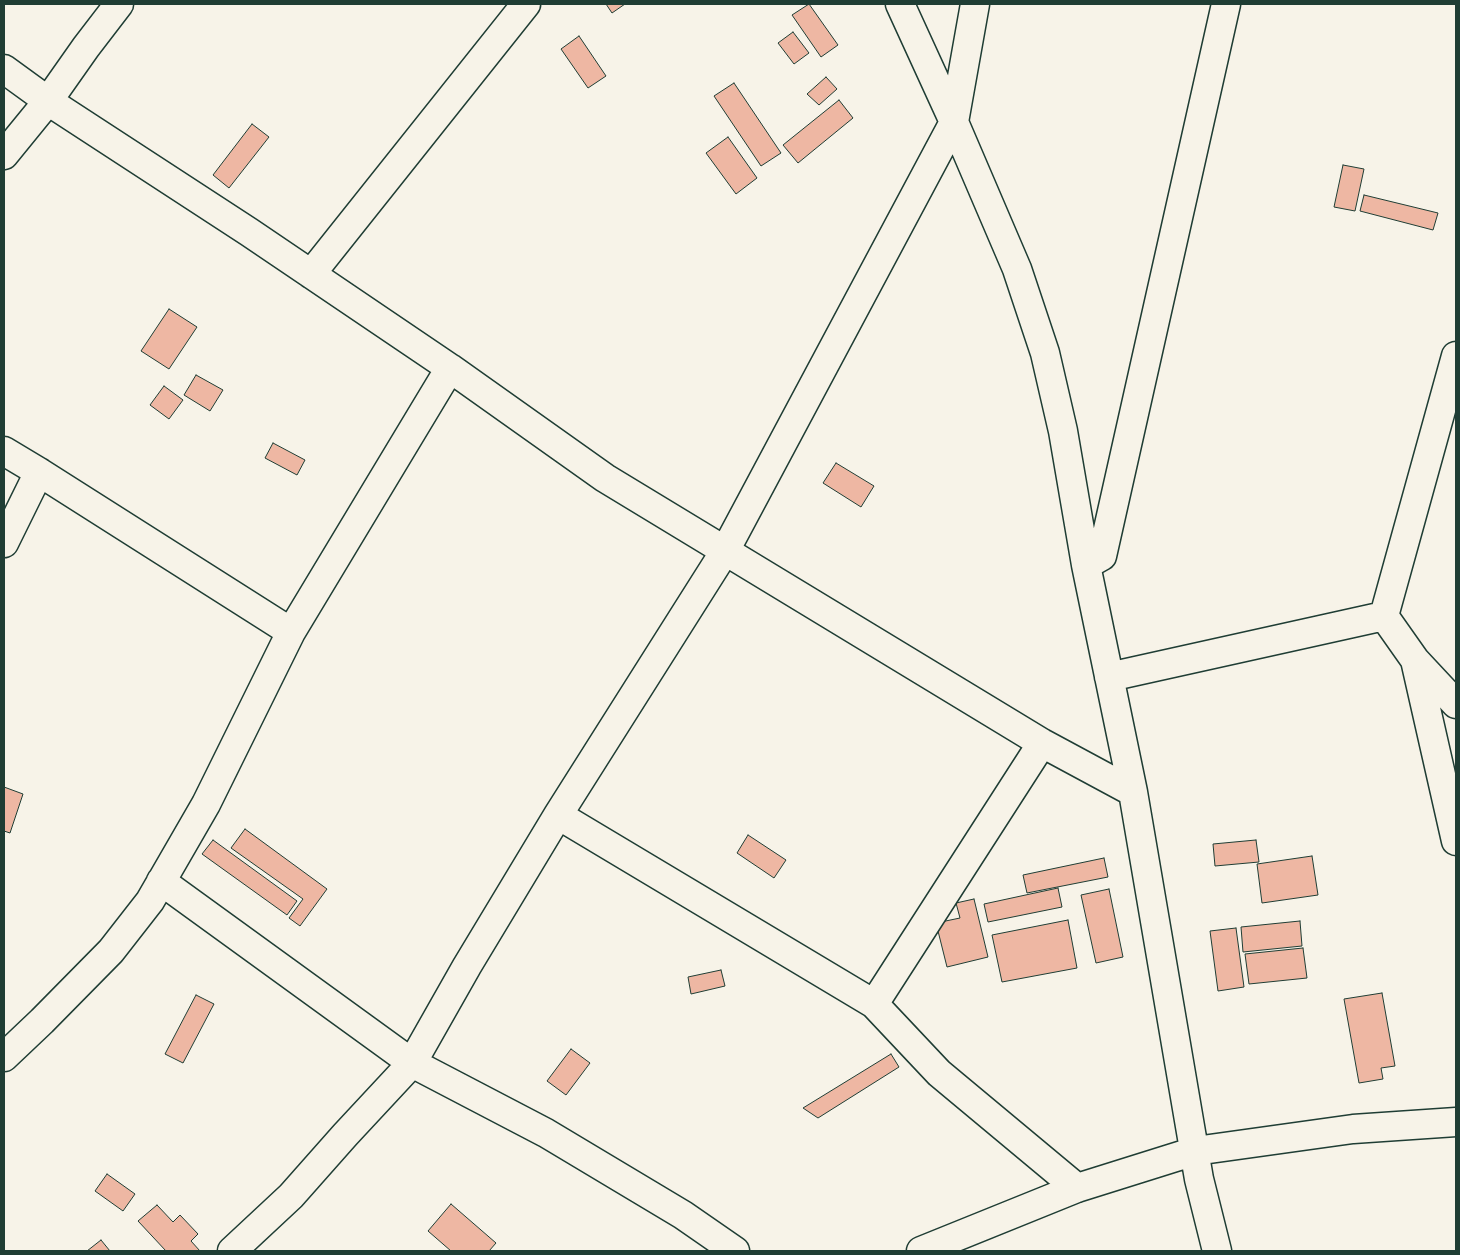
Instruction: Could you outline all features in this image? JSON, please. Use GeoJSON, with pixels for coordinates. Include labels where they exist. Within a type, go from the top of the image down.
{"type":"FeatureCollection","features":[{"type":"Feature","properties":{"kind":"street"},"geometry":{"type":"LineString","coordinates":[[4,156],[48,101],[86,47],[120,4]]}},
{"type":"Feature","properties":{"kind":"street"},"geometry":{"type":"LineString","coordinates":[[311,274],[526,4]]}},
{"type":"Feature","properties":{"kind":"street"},"geometry":{"type":"LineString","coordinates":[[900,4],[954,122],[1017,269],[1045,353],[1063,431],[1086,565],[1133,792],[1199,1179],[1217,1251]]}},
{"type":"Feature","properties":{"kind":"street"},"geometry":{"type":"LineString","coordinates":[[232,1251],[291,1196],[412,1063],[467,966],[558,815],[725,551],[954,122],[975,4]]}},
{"type":"Feature","properties":{"kind":"street"},"geometry":{"type":"LineString","coordinates":[[1086,565],[1102,556],[1226,4]]}},
{"type":"Feature","properties":{"kind":"street"},"geometry":{"type":"LineString","coordinates":[[4,69],[48,101],[450,368],[605,478],[1042,743],[1133,792]]}},
{"type":"Feature","properties":{"kind":"street"},"geometry":{"type":"LineString","coordinates":[[1384,616],[1456,356]]}},
{"type":"Feature","properties":{"kind":"street"},"geometry":{"type":"LineString","coordinates":[[4,1057],[111,951],[150,901],[206,804],[291,632],[450,368]]}},
{"type":"Feature","properties":{"kind":"street"},"geometry":{"type":"LineString","coordinates":[[4,450],[291,632]]}},
{"type":"Feature","properties":{"kind":"street"},"geometry":{"type":"LineString","coordinates":[[4,543],[39,472]]}},
{"type":"Feature","properties":{"kind":"street"},"geometry":{"type":"LineString","coordinates":[[1109,678],[1384,616]]}},
{"type":"Feature","properties":{"kind":"street"},"geometry":{"type":"LineString","coordinates":[[1384,616],[1415,660],[1456,704]]}},
{"type":"Feature","properties":{"kind":"street"},"geometry":{"type":"LineString","coordinates":[[1415,660],[1456,841]]}},
{"type":"Feature","properties":{"kind":"street"},"geometry":{"type":"LineString","coordinates":[[874,1004],[1042,743]]}},
{"type":"Feature","properties":{"kind":"street"},"geometry":{"type":"LineString","coordinates":[[558,815],[874,1004],[940,1073],[1078,1188]]}},
{"type":"Feature","properties":{"kind":"street"},"geometry":{"type":"LineString","coordinates":[[161,881],[412,1063],[546,1133],[683,1215],[736,1251]]}},
{"type":"Feature","properties":{"kind":"street"},"geometry":{"type":"LineString","coordinates":[[921,1251],[1078,1188],[1195,1151],[1353,1129],[1456,1122]]}},
{"type":"Feature","properties":{"kind":"building"},"geometry":{"type":"Polygon","coordinates":[[[606,4],[625,4],[612,13],[606,4]]]}},
{"type":"Feature","properties":{"kind":"building"},"geometry":{"type":"Polygon","coordinates":[[[809,4],[838,45],[821,57],[792,15],[809,4]]]}},
{"type":"Feature","properties":{"kind":"building"},"geometry":{"type":"Polygon","coordinates":[[[793,32],[809,53],[794,64],[778,43],[793,32]]]}},
{"type":"Feature","properties":{"kind":"building"},"geometry":{"type":"Polygon","coordinates":[[[579,36],[606,76],[588,88],[561,49],[579,36]]]}},
{"type":"Feature","properties":{"kind":"building"},"geometry":{"type":"Polygon","coordinates":[[[826,77],[837,89],[819,105],[807,94],[826,77]]]}},
{"type":"Feature","properties":{"kind":"building"},"geometry":{"type":"Polygon","coordinates":[[[734,83],[781,153],[761,166],[714,96],[734,83]]]}},
{"type":"Feature","properties":{"kind":"building"},"geometry":{"type":"Polygon","coordinates":[[[839,100],[853,118],[798,163],[783,145],[839,100]]]}},
{"type":"Feature","properties":{"kind":"building"},"geometry":{"type":"Polygon","coordinates":[[[252,124],[269,137],[229,188],[213,175],[252,124]]]}},
{"type":"Feature","properties":{"kind":"building"},"geometry":{"type":"Polygon","coordinates":[[[728,137],[757,178],[736,194],[706,153],[728,137]]]}},
{"type":"Feature","properties":{"kind":"building"},"geometry":{"type":"Polygon","coordinates":[[[1343,165],[1364,169],[1355,211],[1334,207],[1343,165]]]}},
{"type":"Feature","properties":{"kind":"building"},"geometry":{"type":"Polygon","coordinates":[[[1364,195],[1438,213],[1433,230],[1360,211],[1364,195]]]}},
{"type":"Feature","properties":{"kind":"building"},"geometry":{"type":"Polygon","coordinates":[[[169,309],[197,327],[169,369],[141,351],[169,309]]]}},
{"type":"Feature","properties":{"kind":"building"},"geometry":{"type":"Polygon","coordinates":[[[196,375],[223,390],[210,411],[184,395],[196,375]]]}},
{"type":"Feature","properties":{"kind":"building"},"geometry":{"type":"Polygon","coordinates":[[[164,386],[183,400],[169,419],[150,405],[164,386]]]}},
{"type":"Feature","properties":{"kind":"building"},"geometry":{"type":"Polygon","coordinates":[[[273,443],[305,460],[297,475],[265,458],[273,443]]]}},
{"type":"Feature","properties":{"kind":"building"},"geometry":{"type":"Polygon","coordinates":[[[836,463],[874,486],[861,507],[823,483],[836,463]]]}},
{"type":"Feature","properties":{"kind":"building"},"geometry":{"type":"Polygon","coordinates":[[[4,787],[23,794],[10,833],[4,831],[4,787]]]}},
{"type":"Feature","properties":{"kind":"building"},"geometry":{"type":"Polygon","coordinates":[[[245,829],[327,889],[300,926],[289,918],[303,899],[231,848],[245,829]]]}},
{"type":"Feature","properties":{"kind":"building"},"geometry":{"type":"Polygon","coordinates":[[[748,835],[786,860],[774,878],[737,853],[748,835]]]}},
{"type":"Feature","properties":{"kind":"building"},"geometry":{"type":"Polygon","coordinates":[[[213,840],[297,901],[287,915],[202,854],[213,840]]]}},
{"type":"Feature","properties":{"kind":"building"},"geometry":{"type":"Polygon","coordinates":[[[1256,840],[1259,862],[1215,866],[1213,844],[1256,840]]]}},
{"type":"Feature","properties":{"kind":"building"},"geometry":{"type":"Polygon","coordinates":[[[1312,856],[1318,895],[1262,903],[1257,864],[1312,856]]]}},
{"type":"Feature","properties":{"kind":"building"},"geometry":{"type":"Polygon","coordinates":[[[1104,858],[1108,877],[1027,893],[1023,875],[1104,858]]]}},
{"type":"Feature","properties":{"kind":"building"},"geometry":{"type":"Polygon","coordinates":[[[1058,888],[1062,907],[988,922],[984,904],[1058,888]]]}},
{"type":"Feature","properties":{"kind":"building"},"geometry":{"type":"Polygon","coordinates":[[[1109,889],[1123,957],[1096,963],[1081,895],[1109,889]]]}},
{"type":"Feature","properties":{"kind":"building"},"geometry":{"type":"Polygon","coordinates":[[[974,899],[988,957],[947,967],[936,923],[960,918],[956,903],[974,899]]]}},
{"type":"Feature","properties":{"kind":"building"},"geometry":{"type":"Polygon","coordinates":[[[1068,920],[1077,968],[1002,982],[992,935],[1068,920]]]}},
{"type":"Feature","properties":{"kind":"building"},"geometry":{"type":"Polygon","coordinates":[[[1300,921],[1302,946],[1243,952],[1241,927],[1300,921]]]}},
{"type":"Feature","properties":{"kind":"building"},"geometry":{"type":"Polygon","coordinates":[[[1236,928],[1244,987],[1218,991],[1210,931],[1236,928]]]}},
{"type":"Feature","properties":{"kind":"building"},"geometry":{"type":"Polygon","coordinates":[[[1303,948],[1307,978],[1249,984],[1245,954],[1303,948]]]}},
{"type":"Feature","properties":{"kind":"building"},"geometry":{"type":"Polygon","coordinates":[[[721,970],[725,986],[691,994],[688,977],[721,970]]]}},
{"type":"Feature","properties":{"kind":"building"},"geometry":{"type":"Polygon","coordinates":[[[1382,993],[1395,1066],[1381,1068],[1383,1079],[1359,1083],[1344,999],[1382,993]]]}},
{"type":"Feature","properties":{"kind":"building"},"geometry":{"type":"Polygon","coordinates":[[[196,995],[214,1004],[183,1063],[165,1054],[196,995]]]}},
{"type":"Feature","properties":{"kind":"building"},"geometry":{"type":"Polygon","coordinates":[[[571,1049],[590,1063],[566,1095],[547,1081],[571,1049]]]}},
{"type":"Feature","properties":{"kind":"building"},"geometry":{"type":"Polygon","coordinates":[[[891,1054],[899,1067],[818,1118],[803,1108],[891,1054]]]}},
{"type":"Feature","properties":{"kind":"building"},"geometry":{"type":"Polygon","coordinates":[[[107,1174],[135,1194],[123,1211],[95,1191],[107,1174]]]}},
{"type":"Feature","properties":{"kind":"building"},"geometry":{"type":"Polygon","coordinates":[[[451,1204],[496,1243],[489,1251],[451,1251],[428,1231],[451,1204]]]}},
{"type":"Feature","properties":{"kind":"building"},"geometry":{"type":"Polygon","coordinates":[[[157,1205],[173,1222],[180,1215],[198,1234],[191,1241],[200,1251],[166,1251],[138,1221],[157,1205]]]}},
{"type":"Feature","properties":{"kind":"building"},"geometry":{"type":"Polygon","coordinates":[[[101,1240],[110,1251],[87,1251],[101,1240]]]}}]}
